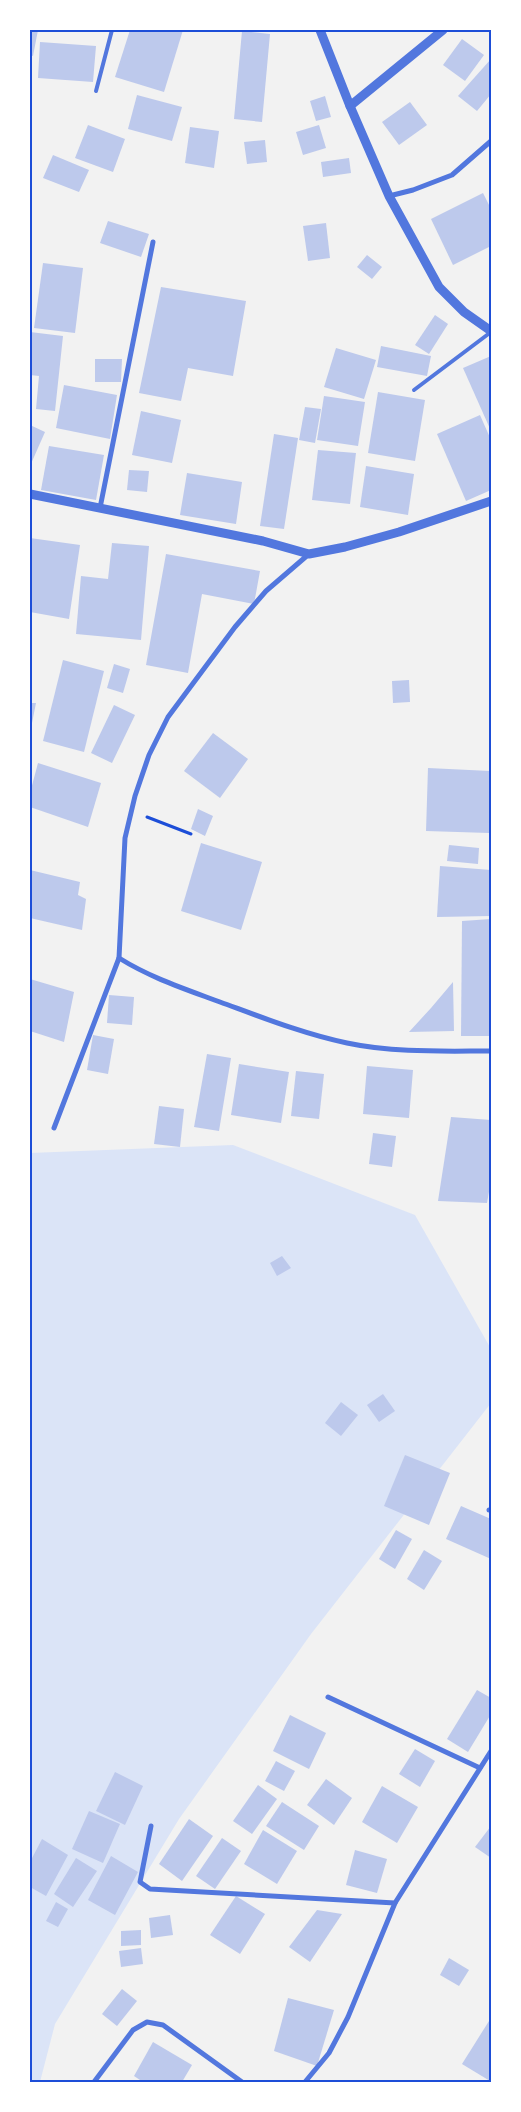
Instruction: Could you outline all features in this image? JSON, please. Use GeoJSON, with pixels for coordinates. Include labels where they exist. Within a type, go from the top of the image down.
{"type":"FeatureCollection","features":[{"type":"Feature","properties":{"kind":"street"},"geometry":{"type":"LineString","coordinates":[[320,30],[389,196],[439,287],[464,312],[491,332]]}},
{"type":"Feature","properties":{"kind":"street"},"geometry":{"type":"LineString","coordinates":[[350,106],[443,30]]}},
{"type":"Feature","properties":{"kind":"street"},"geometry":{"type":"LineString","coordinates":[[389,196],[413,190],[452,175],[491,141]]}},
{"type":"Feature","properties":{"kind":"street"},"geometry":{"type":"LineString","coordinates":[[100,508],[154,242]]}},
{"type":"Feature","properties":{"kind":"street"},"geometry":{"type":"LineString","coordinates":[[30,494],[263,541],[309,554],[344,547],[399,532],[491,501]]}},
{"type":"Feature","properties":{"kind":"street"},"geometry":{"type":"LineString","coordinates":[[54,1128],[119,958],[125,838],[149,755],[168,717],[202,669],[260,598],[309,554]]}},
{"type":"Feature","properties":{"kind":"street"},"geometry":{"type":"LineString","coordinates":[[119,958],[141,972],[182,988],[270,1020],[347,1043],[426,1051],[491,1051]]}},
{"type":"Feature","properties":{"kind":"street"},"geometry":{"type":"LineString","coordinates":[[328,1697],[480,1768]]}},
{"type":"Feature","properties":{"kind":"street"},"geometry":{"type":"LineString","coordinates":[[305,2082],[328,2053],[348,2017],[395,1903],[491,1751]]}},
{"type":"Feature","properties":{"kind":"street"},"geometry":{"type":"LineString","coordinates":[[151,1826],[140,1882],[150,1889],[395,1903]]}},
{"type":"Feature","properties":{"kind":"street"},"geometry":{"type":"LineString","coordinates":[[94,2082],[133,2030],[147,2022],[163,2025],[242,2082]]}},
{"type":"Feature","properties":{"kind":"lane"},"geometry":{"type":"LineString","coordinates":[[96,91],[112,30]]}},
{"type":"Feature","properties":{"kind":"lane"},"geometry":{"type":"LineString","coordinates":[[414,390],[491,332]]}},
{"type":"Feature","properties":{"kind":"path"},"geometry":{"type":"LineString","coordinates":[[131,812],[191,834]]}},
{"type":"Feature","properties":{"kind":"shaded area"},"geometry":{"type":"Polygon","coordinates":[[[233,1145],[415,1215],[491,1349],[491,1403],[311,1634],[179,1819],[55,2024],[40,2082],[30,2082],[30,1153],[233,1145]]]}},
{"type":"Feature","properties":{"kind":"building"},"geometry":{"type":"Polygon","coordinates":[[[30,30],[38,30],[33,56],[30,55],[30,30]]]}},
{"type":"Feature","properties":{"kind":"building"},"geometry":{"type":"Polygon","coordinates":[[[130,30],[183,30],[164,92],[115,77],[130,30]]]}},
{"type":"Feature","properties":{"kind":"building"},"geometry":{"type":"Polygon","coordinates":[[[242,31],[270,34],[262,122],[234,119],[242,31]]]}},
{"type":"Feature","properties":{"kind":"building"},"geometry":{"type":"Polygon","coordinates":[[[462,39],[484,55],[465,81],[443,65],[462,39]]]}},
{"type":"Feature","properties":{"kind":"building"},"geometry":{"type":"Polygon","coordinates":[[[40,42],[96,46],[93,82],[38,78],[40,42]]]}},
{"type":"Feature","properties":{"kind":"building"},"geometry":{"type":"Polygon","coordinates":[[[491,59],[491,94],[477,111],[458,96],[491,59]]]}},
{"type":"Feature","properties":{"kind":"building"},"geometry":{"type":"Polygon","coordinates":[[[137,95],[182,107],[172,141],[128,129],[137,95]]]}},
{"type":"Feature","properties":{"kind":"building"},"geometry":{"type":"Polygon","coordinates":[[[325,96],[331,117],[316,121],[310,101],[325,96]]]}},
{"type":"Feature","properties":{"kind":"building"},"geometry":{"type":"Polygon","coordinates":[[[410,102],[427,125],[399,145],[382,122],[410,102]]]}},
{"type":"Feature","properties":{"kind":"building"},"geometry":{"type":"Polygon","coordinates":[[[88,125],[125,139],[113,172],[75,158],[88,125]]]}},
{"type":"Feature","properties":{"kind":"building"},"geometry":{"type":"Polygon","coordinates":[[[319,125],[326,148],[303,155],[296,132],[319,125]]]}},
{"type":"Feature","properties":{"kind":"building"},"geometry":{"type":"Polygon","coordinates":[[[190,127],[219,131],[214,168],[185,163],[190,127]]]}},
{"type":"Feature","properties":{"kind":"building"},"geometry":{"type":"Polygon","coordinates":[[[265,140],[267,162],[247,164],[244,142],[265,140]]]}},
{"type":"Feature","properties":{"kind":"building"},"geometry":{"type":"Polygon","coordinates":[[[53,155],[89,170],[79,192],[43,178],[53,155]]]}},
{"type":"Feature","properties":{"kind":"building"},"geometry":{"type":"Polygon","coordinates":[[[349,158],[351,173],[323,177],[321,162],[349,158]]]}},
{"type":"Feature","properties":{"kind":"building"},"geometry":{"type":"Polygon","coordinates":[[[483,193],[491,209],[491,246],[453,265],[431,219],[483,193]]]}},
{"type":"Feature","properties":{"kind":"building"},"geometry":{"type":"Polygon","coordinates":[[[108,221],[149,234],[141,257],[100,243],[108,221]]]}},
{"type":"Feature","properties":{"kind":"building"},"geometry":{"type":"Polygon","coordinates":[[[326,223],[330,258],[308,261],[303,226],[326,223]]]}},
{"type":"Feature","properties":{"kind":"building"},"geometry":{"type":"Polygon","coordinates":[[[367,255],[382,267],[372,279],[357,267],[367,255]]]}},
{"type":"Feature","properties":{"kind":"building"},"geometry":{"type":"Polygon","coordinates":[[[43,263],[83,268],[75,333],[34,328],[43,263]]]}},
{"type":"Feature","properties":{"kind":"building"},"geometry":{"type":"Polygon","coordinates":[[[161,287],[246,301],[233,376],[188,368],[181,401],[139,393],[161,287]]]}},
{"type":"Feature","properties":{"kind":"building"},"geometry":{"type":"Polygon","coordinates":[[[435,315],[448,324],[429,354],[415,345],[435,315]]]}},
{"type":"Feature","properties":{"kind":"building"},"geometry":{"type":"Polygon","coordinates":[[[30,332],[63,336],[55,411],[36,409],[39,376],[30,375],[30,332]]]}},
{"type":"Feature","properties":{"kind":"building"},"geometry":{"type":"Polygon","coordinates":[[[381,346],[431,356],[427,376],[377,367],[381,346]]]}},
{"type":"Feature","properties":{"kind":"building"},"geometry":{"type":"Polygon","coordinates":[[[336,348],[376,360],[364,399],[324,387],[336,348]]]}},
{"type":"Feature","properties":{"kind":"building"},"geometry":{"type":"Polygon","coordinates":[[[491,356],[491,431],[463,368],[491,356]]]}},
{"type":"Feature","properties":{"kind":"building"},"geometry":{"type":"Polygon","coordinates":[[[95,359],[122,359],[121,382],[95,382],[95,359]]]}},
{"type":"Feature","properties":{"kind":"building"},"geometry":{"type":"Polygon","coordinates":[[[64,385],[117,395],[110,439],[56,428],[64,385]]]}},
{"type":"Feature","properties":{"kind":"building"},"geometry":{"type":"Polygon","coordinates":[[[378,392],[425,400],[415,461],[368,453],[378,392]]]}},
{"type":"Feature","properties":{"kind":"building"},"geometry":{"type":"Polygon","coordinates":[[[324,396],[365,402],[358,446],[317,440],[324,396]]]}},
{"type":"Feature","properties":{"kind":"building"},"geometry":{"type":"Polygon","coordinates":[[[305,407],[321,409],[315,443],[299,440],[305,407]]]}},
{"type":"Feature","properties":{"kind":"building"},"geometry":{"type":"Polygon","coordinates":[[[141,411],[181,420],[172,463],[132,455],[141,411]]]}},
{"type":"Feature","properties":{"kind":"building"},"geometry":{"type":"Polygon","coordinates":[[[480,415],[491,440],[491,490],[466,501],[437,434],[480,415]]]}},
{"type":"Feature","properties":{"kind":"building"},"geometry":{"type":"Polygon","coordinates":[[[30,425],[45,432],[30,466],[30,425]]]}},
{"type":"Feature","properties":{"kind":"building"},"geometry":{"type":"Polygon","coordinates":[[[274,434],[298,438],[284,529],[260,526],[274,434]]]}},
{"type":"Feature","properties":{"kind":"building"},"geometry":{"type":"Polygon","coordinates":[[[49,446],[104,455],[96,500],[41,490],[49,446]]]}},
{"type":"Feature","properties":{"kind":"building"},"geometry":{"type":"Polygon","coordinates":[[[318,450],[356,453],[350,504],[312,500],[318,450]]]}},
{"type":"Feature","properties":{"kind":"building"},"geometry":{"type":"Polygon","coordinates":[[[366,466],[414,474],[408,515],[360,507],[366,466]]]}},
{"type":"Feature","properties":{"kind":"building"},"geometry":{"type":"Polygon","coordinates":[[[129,470],[149,471],[147,492],[127,490],[129,470]]]}},
{"type":"Feature","properties":{"kind":"building"},"geometry":{"type":"Polygon","coordinates":[[[187,473],[242,482],[236,524],[180,515],[187,473]]]}},
{"type":"Feature","properties":{"kind":"building"},"geometry":{"type":"Polygon","coordinates":[[[30,538],[80,545],[69,619],[30,612],[30,538]]]}},
{"type":"Feature","properties":{"kind":"building"},"geometry":{"type":"Polygon","coordinates":[[[112,543],[149,546],[141,640],[76,634],[81,576],[108,579],[112,543]]]}},
{"type":"Feature","properties":{"kind":"building"},"geometry":{"type":"Polygon","coordinates":[[[166,554],[260,571],[254,604],[202,594],[188,673],[146,665],[166,554]]]}},
{"type":"Feature","properties":{"kind":"building"},"geometry":{"type":"Polygon","coordinates":[[[63,660],[104,671],[84,752],[43,741],[63,660]]]}},
{"type":"Feature","properties":{"kind":"building"},"geometry":{"type":"Polygon","coordinates":[[[114,664],[130,669],[123,693],[107,688],[114,664]]]}},
{"type":"Feature","properties":{"kind":"building"},"geometry":{"type":"Polygon","coordinates":[[[409,680],[410,702],[393,703],[392,681],[409,680]]]}},
{"type":"Feature","properties":{"kind":"building"},"geometry":{"type":"Polygon","coordinates":[[[30,703],[36,703],[31,728],[30,728],[30,703]]]}},
{"type":"Feature","properties":{"kind":"building"},"geometry":{"type":"Polygon","coordinates":[[[114,705],[135,715],[112,763],[91,753],[114,705]]]}},
{"type":"Feature","properties":{"kind":"building"},"geometry":{"type":"Polygon","coordinates":[[[213,733],[248,759],[220,798],[184,771],[213,733]]]}},
{"type":"Feature","properties":{"kind":"building"},"geometry":{"type":"Polygon","coordinates":[[[38,763],[101,783],[88,827],[30,807],[30,793],[38,763]]]}},
{"type":"Feature","properties":{"kind":"building"},"geometry":{"type":"Polygon","coordinates":[[[428,768],[490,771],[489,833],[426,831],[428,768]]]}},
{"type":"Feature","properties":{"kind":"building"},"geometry":{"type":"Polygon","coordinates":[[[198,809],[213,816],[205,836],[191,829],[198,809]]]}},
{"type":"Feature","properties":{"kind":"building"},"geometry":{"type":"Polygon","coordinates":[[[201,843],[262,862],[241,930],[181,911],[201,843]]]}},
{"type":"Feature","properties":{"kind":"building"},"geometry":{"type":"Polygon","coordinates":[[[449,845],[479,848],[478,864],[447,861],[449,845]]]}},
{"type":"Feature","properties":{"kind":"building"},"geometry":{"type":"Polygon","coordinates":[[[440,866],[491,870],[491,916],[437,917],[440,866]]]}},
{"type":"Feature","properties":{"kind":"building"},"geometry":{"type":"Polygon","coordinates":[[[30,870],[80,882],[78,895],[86,899],[82,930],[30,918],[30,870]]]}},
{"type":"Feature","properties":{"kind":"building"},"geometry":{"type":"Polygon","coordinates":[[[491,919],[491,1036],[461,1036],[462,921],[491,919]]]}},
{"type":"Feature","properties":{"kind":"building"},"geometry":{"type":"Polygon","coordinates":[[[30,979],[74,992],[64,1042],[30,1031],[30,979]]]}},
{"type":"Feature","properties":{"kind":"building"},"geometry":{"type":"Polygon","coordinates":[[[453,982],[454,1031],[409,1032],[431,1008],[453,982]]]}},
{"type":"Feature","properties":{"kind":"building"},"geometry":{"type":"Polygon","coordinates":[[[109,995],[134,997],[132,1025],[107,1023],[109,995]]]}},
{"type":"Feature","properties":{"kind":"building"},"geometry":{"type":"Polygon","coordinates":[[[93,1035],[114,1039],[108,1074],[87,1070],[93,1035]]]}},
{"type":"Feature","properties":{"kind":"building"},"geometry":{"type":"Polygon","coordinates":[[[207,1054],[231,1058],[219,1131],[194,1127],[207,1054]]]}},
{"type":"Feature","properties":{"kind":"building"},"geometry":{"type":"Polygon","coordinates":[[[239,1064],[289,1072],[281,1123],[231,1115],[239,1064]]]}},
{"type":"Feature","properties":{"kind":"building"},"geometry":{"type":"Polygon","coordinates":[[[367,1066],[413,1070],[409,1118],[363,1114],[367,1066]]]}},
{"type":"Feature","properties":{"kind":"building"},"geometry":{"type":"Polygon","coordinates":[[[296,1071],[324,1074],[319,1119],[291,1116],[296,1071]]]}},
{"type":"Feature","properties":{"kind":"building"},"geometry":{"type":"Polygon","coordinates":[[[159,1106],[184,1109],[180,1147],[154,1144],[159,1106]]]}},
{"type":"Feature","properties":{"kind":"building"},"geometry":{"type":"Polygon","coordinates":[[[451,1117],[491,1120],[491,1180],[487,1203],[438,1201],[451,1117]]]}},
{"type":"Feature","properties":{"kind":"building"},"geometry":{"type":"Polygon","coordinates":[[[373,1133],[396,1136],[392,1167],[369,1164],[373,1133]]]}},
{"type":"Feature","properties":{"kind":"building"},"geometry":{"type":"Polygon","coordinates":[[[282,1256],[291,1268],[277,1276],[270,1263],[282,1256]]]}},
{"type":"Feature","properties":{"kind":"building"},"geometry":{"type":"Polygon","coordinates":[[[383,1394],[395,1411],[379,1422],[367,1405],[383,1394]]]}},
{"type":"Feature","properties":{"kind":"building"},"geometry":{"type":"Polygon","coordinates":[[[341,1402],[358,1415],[341,1436],[325,1423],[341,1402]]]}},
{"type":"Feature","properties":{"kind":"building"},"geometry":{"type":"Polygon","coordinates":[[[405,1455],[450,1473],[429,1525],[384,1506],[405,1455]]]}},
{"type":"Feature","properties":{"kind":"building"},"geometry":{"type":"Polygon","coordinates":[[[461,1506],[491,1519],[491,1559],[446,1539],[461,1506]]]}},
{"type":"Feature","properties":{"kind":"building"},"geometry":{"type":"Polygon","coordinates":[[[396,1530],[412,1539],[395,1569],[379,1559],[396,1530]]]}},
{"type":"Feature","properties":{"kind":"building"},"geometry":{"type":"Polygon","coordinates":[[[424,1550],[442,1561],[424,1590],[407,1579],[424,1550]]]}},
{"type":"Feature","properties":{"kind":"building"},"geometry":{"type":"Polygon","coordinates":[[[477,1690],[491,1698],[491,1714],[468,1752],[447,1739],[477,1690]]]}},
{"type":"Feature","properties":{"kind":"building"},"geometry":{"type":"Polygon","coordinates":[[[290,1715],[326,1733],[309,1769],[273,1751],[290,1715]]]}},
{"type":"Feature","properties":{"kind":"building"},"geometry":{"type":"Polygon","coordinates":[[[415,1749],[435,1761],[420,1787],[399,1774],[415,1749]]]}},
{"type":"Feature","properties":{"kind":"building"},"geometry":{"type":"Polygon","coordinates":[[[276,1761],[295,1771],[284,1791],[265,1781],[276,1761]]]}},
{"type":"Feature","properties":{"kind":"building"},"geometry":{"type":"Polygon","coordinates":[[[115,1772],[143,1786],[125,1825],[96,1811],[115,1772]]]}},
{"type":"Feature","properties":{"kind":"building"},"geometry":{"type":"Polygon","coordinates":[[[326,1779],[352,1798],[334,1825],[307,1805],[326,1779]]]}},
{"type":"Feature","properties":{"kind":"building"},"geometry":{"type":"Polygon","coordinates":[[[258,1785],[277,1799],[252,1834],[233,1821],[258,1785]]]}},
{"type":"Feature","properties":{"kind":"building"},"geometry":{"type":"Polygon","coordinates":[[[382,1786],[418,1807],[397,1843],[362,1822],[382,1786]]]}},
{"type":"Feature","properties":{"kind":"building"},"geometry":{"type":"Polygon","coordinates":[[[282,1802],[319,1826],[304,1850],[266,1826],[282,1802]]]}},
{"type":"Feature","properties":{"kind":"building"},"geometry":{"type":"Polygon","coordinates":[[[89,1811],[120,1824],[103,1863],[72,1849],[89,1811]]]}},
{"type":"Feature","properties":{"kind":"building"},"geometry":{"type":"Polygon","coordinates":[[[189,1819],[213,1836],[182,1881],[159,1864],[189,1819]]]}},
{"type":"Feature","properties":{"kind":"building"},"geometry":{"type":"Polygon","coordinates":[[[491,1826],[491,1858],[475,1847],[491,1826]]]}},
{"type":"Feature","properties":{"kind":"building"},"geometry":{"type":"Polygon","coordinates":[[[263,1830],[297,1851],[277,1884],[244,1864],[263,1830]]]}},
{"type":"Feature","properties":{"kind":"building"},"geometry":{"type":"Polygon","coordinates":[[[222,1838],[241,1851],[215,1889],[196,1876],[222,1838]]]}},
{"type":"Feature","properties":{"kind":"building"},"geometry":{"type":"Polygon","coordinates":[[[42,1839],[68,1855],[46,1896],[30,1887],[30,1862],[42,1839]]]}},
{"type":"Feature","properties":{"kind":"building"},"geometry":{"type":"Polygon","coordinates":[[[355,1850],[387,1859],[377,1893],[346,1885],[355,1850]]]}},
{"type":"Feature","properties":{"kind":"building"},"geometry":{"type":"Polygon","coordinates":[[[111,1856],[138,1872],[115,1915],[88,1900],[111,1856]]]}},
{"type":"Feature","properties":{"kind":"building"},"geometry":{"type":"Polygon","coordinates":[[[76,1858],[97,1871],[73,1907],[54,1894],[76,1858]]]}},
{"type":"Feature","properties":{"kind":"building"},"geometry":{"type":"Polygon","coordinates":[[[236,1896],[265,1914],[240,1954],[210,1935],[236,1896]]]}},
{"type":"Feature","properties":{"kind":"building"},"geometry":{"type":"Polygon","coordinates":[[[56,1902],[68,1909],[58,1927],[46,1921],[56,1902]]]}},
{"type":"Feature","properties":{"kind":"building"},"geometry":{"type":"Polygon","coordinates":[[[317,1910],[342,1914],[310,1962],[289,1947],[317,1910]]]}},
{"type":"Feature","properties":{"kind":"building"},"geometry":{"type":"Polygon","coordinates":[[[170,1915],[173,1935],[151,1938],[149,1918],[170,1915]]]}},
{"type":"Feature","properties":{"kind":"building"},"geometry":{"type":"Polygon","coordinates":[[[141,1930],[141,1945],[121,1946],[121,1931],[141,1930]]]}},
{"type":"Feature","properties":{"kind":"building"},"geometry":{"type":"Polygon","coordinates":[[[141,1948],[143,1964],[121,1967],[119,1951],[141,1948]]]}},
{"type":"Feature","properties":{"kind":"building"},"geometry":{"type":"Polygon","coordinates":[[[449,1958],[469,1970],[459,1986],[440,1975],[449,1958]]]}},
{"type":"Feature","properties":{"kind":"building"},"geometry":{"type":"Polygon","coordinates":[[[122,1989],[137,2001],[117,2026],[102,2014],[122,1989]]]}},
{"type":"Feature","properties":{"kind":"building"},"geometry":{"type":"Polygon","coordinates":[[[288,1998],[334,2010],[317,2066],[274,2051],[288,1998]]]}},
{"type":"Feature","properties":{"kind":"building"},"geometry":{"type":"Polygon","coordinates":[[[489,2021],[491,2022],[490,2081],[462,2064],[489,2021]]]}},
{"type":"Feature","properties":{"kind":"building"},"geometry":{"type":"Polygon","coordinates":[[[153,2042],[192,2065],[182,2082],[143,2082],[134,2076],[153,2042]]]}}]}
